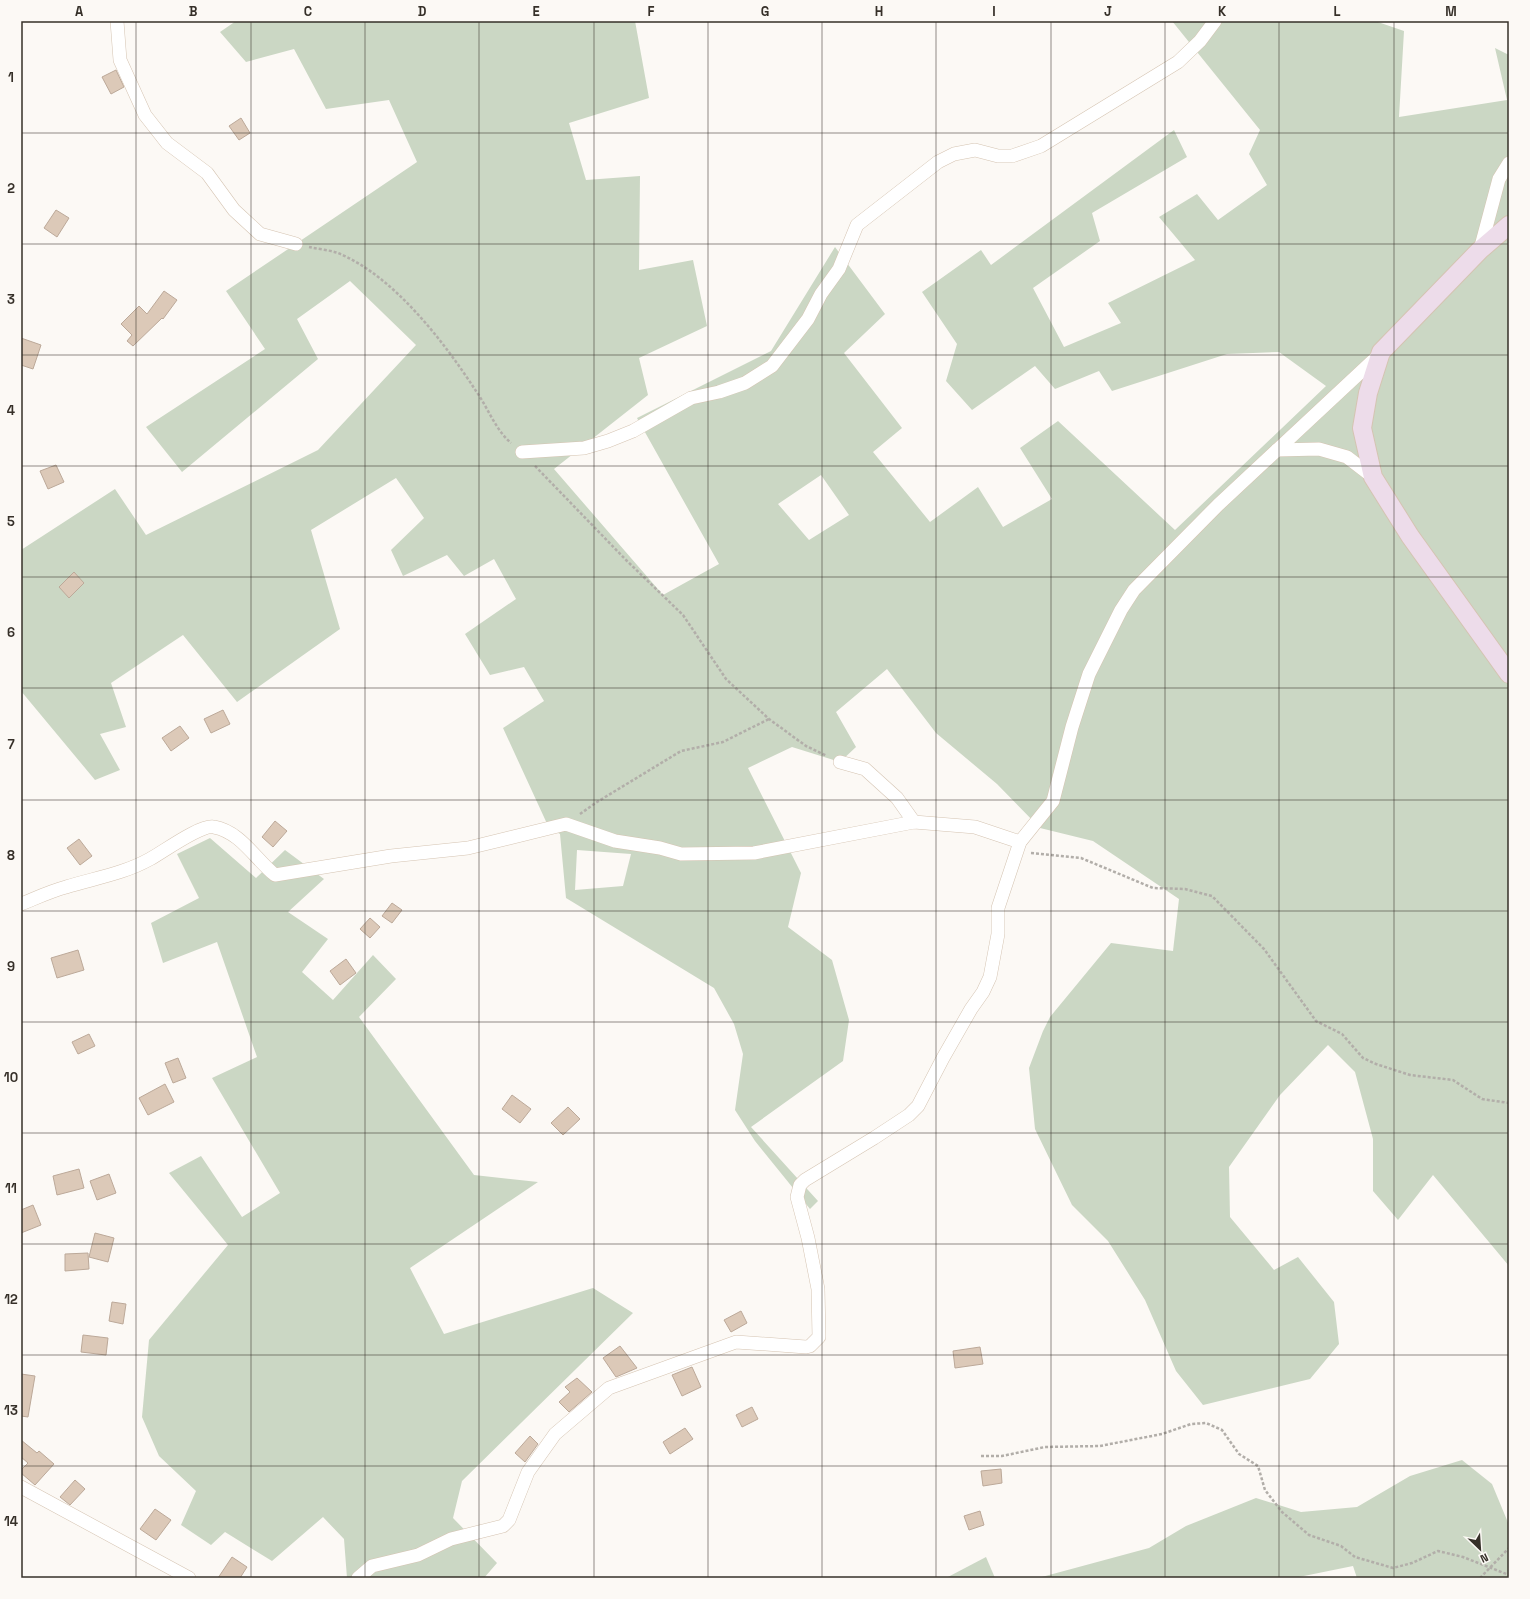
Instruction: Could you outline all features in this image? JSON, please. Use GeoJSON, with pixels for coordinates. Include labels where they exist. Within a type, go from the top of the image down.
{"type":"FeatureCollection","features":[{"type":"Feature","properties":{"kind":"street"},"geometry":{"type":"LineString","coordinates":[[117,21],[120,60],[145,116],[167,143],[207,173],[234,210],[260,234],[296,244]]}},
{"type":"Feature","properties":{"kind":"street"},"geometry":{"type":"LineString","coordinates":[[522,452],[584,448],[608,441],[633,431],[691,398],[719,392],[745,383],[772,366],[808,320],[821,294],[839,269],[857,225],[938,162],[954,154],[975,150],[998,156],[1012,156],[1041,146],[1178,62],[1200,41],[1214,21]]}},
{"type":"Feature","properties":{"kind":"street"},"geometry":{"type":"LineString","coordinates":[[1480,250],[1499,179],[1509,163]]}},
{"type":"Feature","properties":{"kind":"street"},"geometry":{"type":"LineString","coordinates":[[358,1578],[372,1566],[418,1555],[451,1539],[503,1526],[509,1520],[528,1472],[555,1434],[609,1388],[736,1342],[806,1347],[810,1346],[819,1337],[818,1289],[808,1238],[797,1197],[800,1185],[805,1180],[909,1115],[918,1106],[971,1008],[983,992],[990,977],[998,934],[998,908],[1019,847],[1053,801],[1072,727],[1089,674],[1121,610],[1134,590],[1218,505],[1381,352],[1480,250],[1509,224]]}},
{"type":"Feature","properties":{"kind":"street"},"geometry":{"type":"LineString","coordinates":[[1381,352],[1368,393],[1362,428],[1373,477],[1410,536],[1509,674]]}},
{"type":"Feature","properties":{"kind":"street"},"geometry":{"type":"LineString","coordinates":[[1277,450],[1319,448],[1347,457],[1373,477]]}},
{"type":"Feature","properties":{"kind":"street"},"geometry":{"type":"LineString","coordinates":[[840,762],[865,769],[896,798],[914,822]]}},
{"type":"Feature","properties":{"kind":"street"},"geometry":{"type":"LineString","coordinates":[[21,904],[65,887],[124,872],[195,832],[212,826],[227,830],[246,845],[263,866],[275,875],[391,856],[468,848],[566,824],[615,841],[660,848],[681,854],[754,853],[914,822],[975,827],[1019,847]]}},
{"type":"Feature","properties":{"kind":"street"},"geometry":{"type":"LineString","coordinates":[[21,1487],[189,1578]]}},
{"type":"Feature","properties":{"kind":"path"},"geometry":{"type":"LineString","coordinates":[[296,244],[338,253],[370,271],[402,299],[440,339],[476,391],[502,435],[522,452],[595,529],[683,614],[726,679],[769,719],[806,746],[840,762]]}},
{"type":"Feature","properties":{"kind":"path"},"geometry":{"type":"LineString","coordinates":[[566,824],[597,802],[681,751],[723,742],[769,719]]}},
{"type":"Feature","properties":{"kind":"path"},"geometry":{"type":"LineString","coordinates":[[1019,847],[1080,858],[1153,888],[1185,889],[1212,896],[1264,949],[1316,1021],[1342,1034],[1363,1058],[1376,1064],[1410,1075],[1453,1080],[1482,1099],[1509,1103]]}},
{"type":"Feature","properties":{"kind":"path"},"geometry":{"type":"LineString","coordinates":[[981,1456],[1002,1456],[1045,1447],[1114,1444],[1162,1434],[1191,1424],[1206,1423],[1222,1430],[1239,1454],[1258,1466],[1265,1490],[1282,1512],[1309,1535],[1341,1546],[1355,1557],[1393,1568],[1412,1563],[1438,1552],[1463,1557],[1491,1566],[1509,1576]]}},
{"type":"Feature","properties":{"kind":"path"},"geometry":{"type":"LineString","coordinates":[[1480,1578],[1509,1548]]}},
{"type":"Feature","properties":{"kind":"green space"},"geometry":{"type":"Polygon","coordinates":[[[236,21],[635,21],[649,98],[569,123],[586,180],[640,176],[639,270],[693,260],[707,326],[639,358],[648,395],[554,469],[663,595],[719,564],[637,418],[771,351],[835,247],[885,314],[844,353],[902,428],[873,452],[930,522],[978,487],[1003,527],[1052,499],[1020,448],[1058,421],[1175,530],[1326,386],[1279,352],[1227,354],[1112,391],[1099,371],[1055,389],[1035,366],[972,410],[946,381],[957,344],[922,292],[981,250],[991,265],[1174,130],[1187,157],[1092,213],[1100,241],[1033,288],[1064,347],[1121,323],[1108,303],[1195,260],[1159,217],[1197,194],[1218,220],[1267,185],[1249,154],[1260,130],[1172,21],[1375,21],[1404,31],[1399,117],[1507,100],[1495,48],[1509,55],[1509,1266],[1433,1175],[1398,1220],[1373,1191],[1373,1139],[1355,1072],[1328,1045],[1280,1095],[1229,1167],[1230,1217],[1274,1270],[1298,1257],[1334,1302],[1339,1344],[1310,1379],[1203,1405],[1176,1371],[1145,1300],[1108,1241],[1072,1205],[1035,1129],[1029,1068],[1050,1017],[1111,943],[1173,951],[1179,899],[1093,841],[1040,828],[997,784],[936,733],[887,669],[836,712],[856,747],[840,762],[792,747],[748,768],[801,873],[788,927],[832,960],[849,1020],[843,1061],[751,1127],[818,1201],[810,1209],[755,1141],[735,1110],[743,1054],[734,1024],[714,988],[566,898],[560,834],[549,828],[503,728],[544,701],[524,667],[490,675],[465,634],[516,599],[494,559],[464,576],[447,555],[403,576],[391,550],[424,518],[396,478],[311,530],[340,629],[237,702],[183,635],[111,683],[126,727],[100,734],[120,770],[95,780],[21,691],[21,550],[115,489],[146,535],[318,450],[416,345],[350,281],[297,319],[318,359],[182,472],[146,427],[265,349],[226,291],[417,162],[389,100],[326,109],[294,49],[246,62],[220,32],[236,21]],[[821,475],[778,504],[809,540],[849,515],[821,475]],[[577,850],[575,890],[623,886],[631,854],[577,850]]]}},
{"type":"Feature","properties":{"kind":"green space"},"geometry":{"type":"Polygon","coordinates":[[[210,838],[256,878],[285,850],[324,879],[288,912],[328,939],[302,972],[333,1000],[373,955],[396,979],[359,1017],[474,1175],[538,1182],[410,1268],[444,1334],[593,1288],[633,1313],[462,1481],[453,1518],[497,1563],[484,1578],[347,1578],[344,1539],[323,1517],[272,1561],[225,1532],[211,1545],[181,1525],[196,1491],[159,1456],[142,1417],[149,1340],[228,1245],[169,1173],[201,1156],[242,1217],[280,1193],[212,1078],[257,1057],[217,942],[163,963],[151,923],[199,898],[177,854],[210,838]]]}},
{"type":"Feature","properties":{"kind":"green space"},"geometry":{"type":"Polygon","coordinates":[[[1462,1460],[1492,1484],[1509,1525],[1509,1578],[1357,1578],[1353,1566],[1294,1578],[1038,1578],[1149,1548],[1186,1526],[1256,1498],[1301,1512],[1357,1507],[1410,1476],[1462,1460]]]}},
{"type":"Feature","properties":{"kind":"green space"},"geometry":{"type":"Polygon","coordinates":[[[986,1557],[995,1578],[946,1578],[986,1557]]]}},
{"type":"Feature","properties":{"kind":"building"},"geometry":{"type":"Polygon","coordinates":[[[116,70],[124,87],[111,94],[102,77],[116,70]]]}},
{"type":"Feature","properties":{"kind":"building"},"geometry":{"type":"Polygon","coordinates":[[[241,118],[250,133],[239,140],[229,126],[241,118]]]}},
{"type":"Feature","properties":{"kind":"building"},"geometry":{"type":"Polygon","coordinates":[[[56,210],[69,218],[57,237],[44,228],[56,210]]]}},
{"type":"Feature","properties":{"kind":"building"},"geometry":{"type":"Polygon","coordinates":[[[164,291],[177,300],[163,319],[162,318],[133,346],[127,341],[132,335],[121,324],[139,306],[147,314],[164,291]]]}},
{"type":"Feature","properties":{"kind":"building"},"geometry":{"type":"Polygon","coordinates":[[[21,338],[41,345],[33,369],[21,365],[21,338]]]}},
{"type":"Feature","properties":{"kind":"building"},"geometry":{"type":"Polygon","coordinates":[[[56,465],[64,482],[48,489],[40,471],[56,465]]]}},
{"type":"Feature","properties":{"kind":"building"},"geometry":{"type":"Polygon","coordinates":[[[74,572],[84,583],[69,598],[59,587],[74,572]]]}},
{"type":"Feature","properties":{"kind":"building"},"geometry":{"type":"Polygon","coordinates":[[[223,710],[230,724],[211,733],[204,719],[223,710]]]}},
{"type":"Feature","properties":{"kind":"building"},"geometry":{"type":"Polygon","coordinates":[[[180,726],[189,738],[171,751],[162,738],[180,726]]]}},
{"type":"Feature","properties":{"kind":"building"},"geometry":{"type":"Polygon","coordinates":[[[275,821],[287,831],[273,847],[262,837],[275,821]]]}},
{"type":"Feature","properties":{"kind":"building"},"geometry":{"type":"Polygon","coordinates":[[[79,839],[92,856],[80,865],[67,848],[79,839]]]}},
{"type":"Feature","properties":{"kind":"building"},"geometry":{"type":"Polygon","coordinates":[[[392,903],[402,910],[392,923],[382,916],[392,903]]]}},
{"type":"Feature","properties":{"kind":"building"},"geometry":{"type":"Polygon","coordinates":[[[370,918],[380,927],[370,938],[360,929],[370,918]]]}},
{"type":"Feature","properties":{"kind":"building"},"geometry":{"type":"Polygon","coordinates":[[[78,950],[84,970],[57,978],[51,958],[78,950]]]}},
{"type":"Feature","properties":{"kind":"building"},"geometry":{"type":"Polygon","coordinates":[[[346,959],[356,973],[340,985],[330,971],[346,959]]]}},
{"type":"Feature","properties":{"kind":"building"},"geometry":{"type":"Polygon","coordinates":[[[89,1034],[95,1046],[78,1054],[72,1042],[89,1034]]]}},
{"type":"Feature","properties":{"kind":"building"},"geometry":{"type":"Polygon","coordinates":[[[178,1058],[186,1078],[173,1083],[165,1063],[178,1058]]]}},
{"type":"Feature","properties":{"kind":"building"},"geometry":{"type":"Polygon","coordinates":[[[165,1084],[174,1102],[148,1115],[139,1098],[165,1084]]]}},
{"type":"Feature","properties":{"kind":"building"},"geometry":{"type":"Polygon","coordinates":[[[512,1095],[531,1109],[520,1123],[502,1109],[512,1095]]]}},
{"type":"Feature","properties":{"kind":"building"},"geometry":{"type":"Polygon","coordinates":[[[568,1107],[580,1119],[563,1135],[551,1123],[568,1107]]]}},
{"type":"Feature","properties":{"kind":"building"},"geometry":{"type":"Polygon","coordinates":[[[79,1169],[84,1188],[57,1195],[53,1176],[79,1169]]]}},
{"type":"Feature","properties":{"kind":"building"},"geometry":{"type":"Polygon","coordinates":[[[109,1174],[116,1193],[97,1200],[90,1181],[109,1174]]]}},
{"type":"Feature","properties":{"kind":"building"},"geometry":{"type":"Polygon","coordinates":[[[33,1205],[41,1225],[21,1233],[21,1210],[33,1205]]]}},
{"type":"Feature","properties":{"kind":"building"},"geometry":{"type":"Polygon","coordinates":[[[95,1233],[114,1238],[108,1262],[89,1257],[95,1233]]]}},
{"type":"Feature","properties":{"kind":"building"},"geometry":{"type":"Polygon","coordinates":[[[88,1253],[89,1269],[65,1271],[65,1254],[88,1253]]]}},
{"type":"Feature","properties":{"kind":"building"},"geometry":{"type":"Polygon","coordinates":[[[112,1302],[126,1304],[123,1324],[109,1321],[112,1302]]]}},
{"type":"Feature","properties":{"kind":"building"},"geometry":{"type":"Polygon","coordinates":[[[741,1311],[747,1323],[731,1332],[724,1320],[741,1311]]]}},
{"type":"Feature","properties":{"kind":"building"},"geometry":{"type":"Polygon","coordinates":[[[83,1335],[108,1338],[106,1355],[81,1352],[83,1335]]]}},
{"type":"Feature","properties":{"kind":"building"},"geometry":{"type":"Polygon","coordinates":[[[620,1346],[637,1368],[616,1377],[603,1358],[620,1346]]]}},
{"type":"Feature","properties":{"kind":"building"},"geometry":{"type":"Polygon","coordinates":[[[980,1347],[983,1364],[955,1368],[953,1351],[980,1347]]]}},
{"type":"Feature","properties":{"kind":"building"},"geometry":{"type":"Polygon","coordinates":[[[692,1367],[701,1387],[682,1396],[672,1375],[692,1367]]]}},
{"type":"Feature","properties":{"kind":"building"},"geometry":{"type":"Polygon","coordinates":[[[21,1374],[35,1376],[28,1417],[21,1416],[21,1374]]]}},
{"type":"Feature","properties":{"kind":"building"},"geometry":{"type":"Polygon","coordinates":[[[577,1378],[592,1392],[569,1412],[559,1402],[570,1392],[565,1387],[577,1378]]]}},
{"type":"Feature","properties":{"kind":"building"},"geometry":{"type":"Polygon","coordinates":[[[752,1407],[758,1419],[742,1427],[736,1415],[752,1407]]]}},
{"type":"Feature","properties":{"kind":"building"},"geometry":{"type":"Polygon","coordinates":[[[685,1428],[693,1439],[670,1454],[663,1442],[685,1428]]]}},
{"type":"Feature","properties":{"kind":"building"},"geometry":{"type":"Polygon","coordinates":[[[530,1436],[538,1444],[525,1462],[515,1453],[530,1436]]]}},
{"type":"Feature","properties":{"kind":"building"},"geometry":{"type":"Polygon","coordinates":[[[21,1440],[37,1453],[39,1451],[54,1464],[35,1485],[21,1473],[21,1470],[28,1463],[21,1457],[21,1440]]]}},
{"type":"Feature","properties":{"kind":"building"},"geometry":{"type":"Polygon","coordinates":[[[1001,1469],[1002,1483],[983,1486],[981,1471],[1001,1469]]]}},
{"type":"Feature","properties":{"kind":"building"},"geometry":{"type":"Polygon","coordinates":[[[75,1480],[85,1489],[70,1505],[60,1497],[75,1480]]]}},
{"type":"Feature","properties":{"kind":"building"},"geometry":{"type":"Polygon","coordinates":[[[155,1509],[171,1520],[156,1540],[140,1529],[155,1509]]]}},
{"type":"Feature","properties":{"kind":"building"},"geometry":{"type":"Polygon","coordinates":[[[980,1511],[984,1525],[969,1530],[964,1516],[980,1511]]]}},
{"type":"Feature","properties":{"kind":"building"},"geometry":{"type":"Polygon","coordinates":[[[232,1557],[247,1567],[240,1578],[218,1578],[232,1557]]]}}]}
